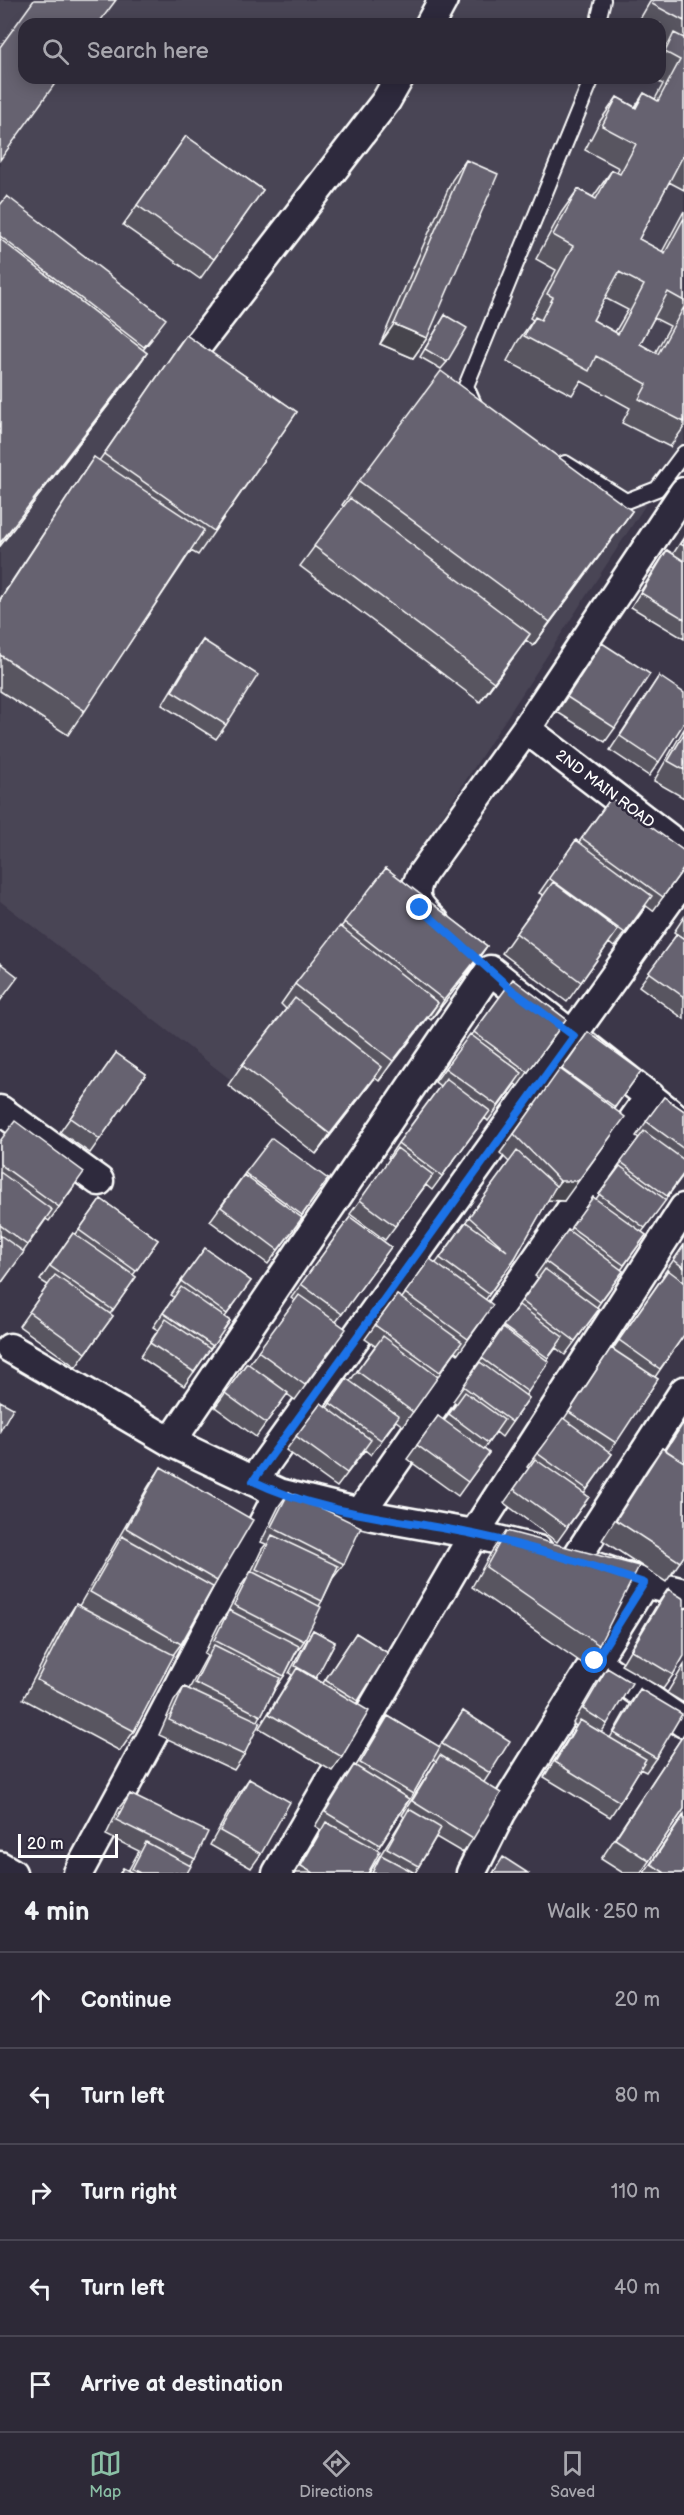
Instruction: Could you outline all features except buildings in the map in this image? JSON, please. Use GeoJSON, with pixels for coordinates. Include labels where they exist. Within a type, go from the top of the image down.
{"type":"FeatureCollection","features":[{"type":"Feature","properties":{"kind":"street"},"geometry":{"type":"LineString","coordinates":[[433,18],[443,0]]}},
{"type":"Feature","properties":{"kind":"street"},"geometry":{"type":"LineString","coordinates":[[189,357],[386,101],[396,84]]}},
{"type":"Feature","properties":{"kind":"street"},"geometry":{"type":"LineString","coordinates":[[684,492],[526,729],[417,882],[416,891],[420,908],[512,990],[574,1036],[684,1124]]}},
{"type":"Feature","properties":{"kind":"street","name":"2ND MAIN ROAD"},"geometry":{"type":"LineString","coordinates":[[526,729],[684,849]]}},
{"type":"Feature","properties":{"kind":"street"},"geometry":{"type":"LineString","coordinates":[[253,1481],[574,1036],[684,879]]}},
{"type":"Feature","properties":{"kind":"street"},"geometry":{"type":"LineString","coordinates":[[171,1442],[472,955]]}},
{"type":"Feature","properties":{"kind":"street"},"geometry":{"type":"LineString","coordinates":[[360,1513],[650,1096]]}},
{"type":"Feature","properties":{"kind":"street"},"geometry":{"type":"LineString","coordinates":[[1,1112],[99,1181]]}},
{"type":"Feature","properties":{"kind":"street"},"geometry":{"type":"LineString","coordinates":[[277,1873],[474,1534],[684,1208]]}},
{"type":"Feature","properties":{"kind":"street"},"geometry":{"type":"LineString","coordinates":[[10,1348],[171,1442],[279,1493],[360,1513],[474,1534],[574,1560],[644,1583],[684,1593]]}},
{"type":"Feature","properties":{"kind":"street"},"geometry":{"type":"LineString","coordinates":[[574,1560],[684,1391]]}},
{"type":"Feature","properties":{"kind":"street"},"geometry":{"type":"LineString","coordinates":[[78,1873],[279,1493]]}},
{"type":"Feature","properties":{"kind":"street"},"geometry":{"type":"LineString","coordinates":[[471,1873],[501,1813],[644,1583]]}},
{"type":"Feature","properties":{"kind":"street"},"geometry":{"type":"LineString","coordinates":[[595,1661],[684,1723]]}},
{"type":"Feature","properties":{"kind":"street"},"geometry":{"type":"LineString","coordinates":[[0,1866],[12,1873]]}},
{"type":"Feature","properties":{"kind":"lane"},"geometry":{"type":"LineString","coordinates":[[601,18],[603,0]]}},
{"type":"Feature","properties":{"kind":"lane"},"geometry":{"type":"LineString","coordinates":[[484,412],[475,406],[466,386],[590,84]]}},
{"type":"Feature","properties":{"kind":"lane"},"geometry":{"type":"LineString","coordinates":[[550,454],[626,501],[657,489],[684,453]]}},
{"type":"Feature","properties":{"kind":"shaded area"},"geometry":{"type":"Polygon","coordinates":[[[0,0],[684,0],[684,446],[257,1100],[0,901],[0,0]]]}},
{"type":"Feature","properties":{"kind":"route"},"geometry":{"type":"LineString","coordinates":[[420,908],[512,990],[574,1036],[253,1481],[279,1493],[373,1516],[474,1534],[574,1560],[644,1583],[595,1661]]}}]}
